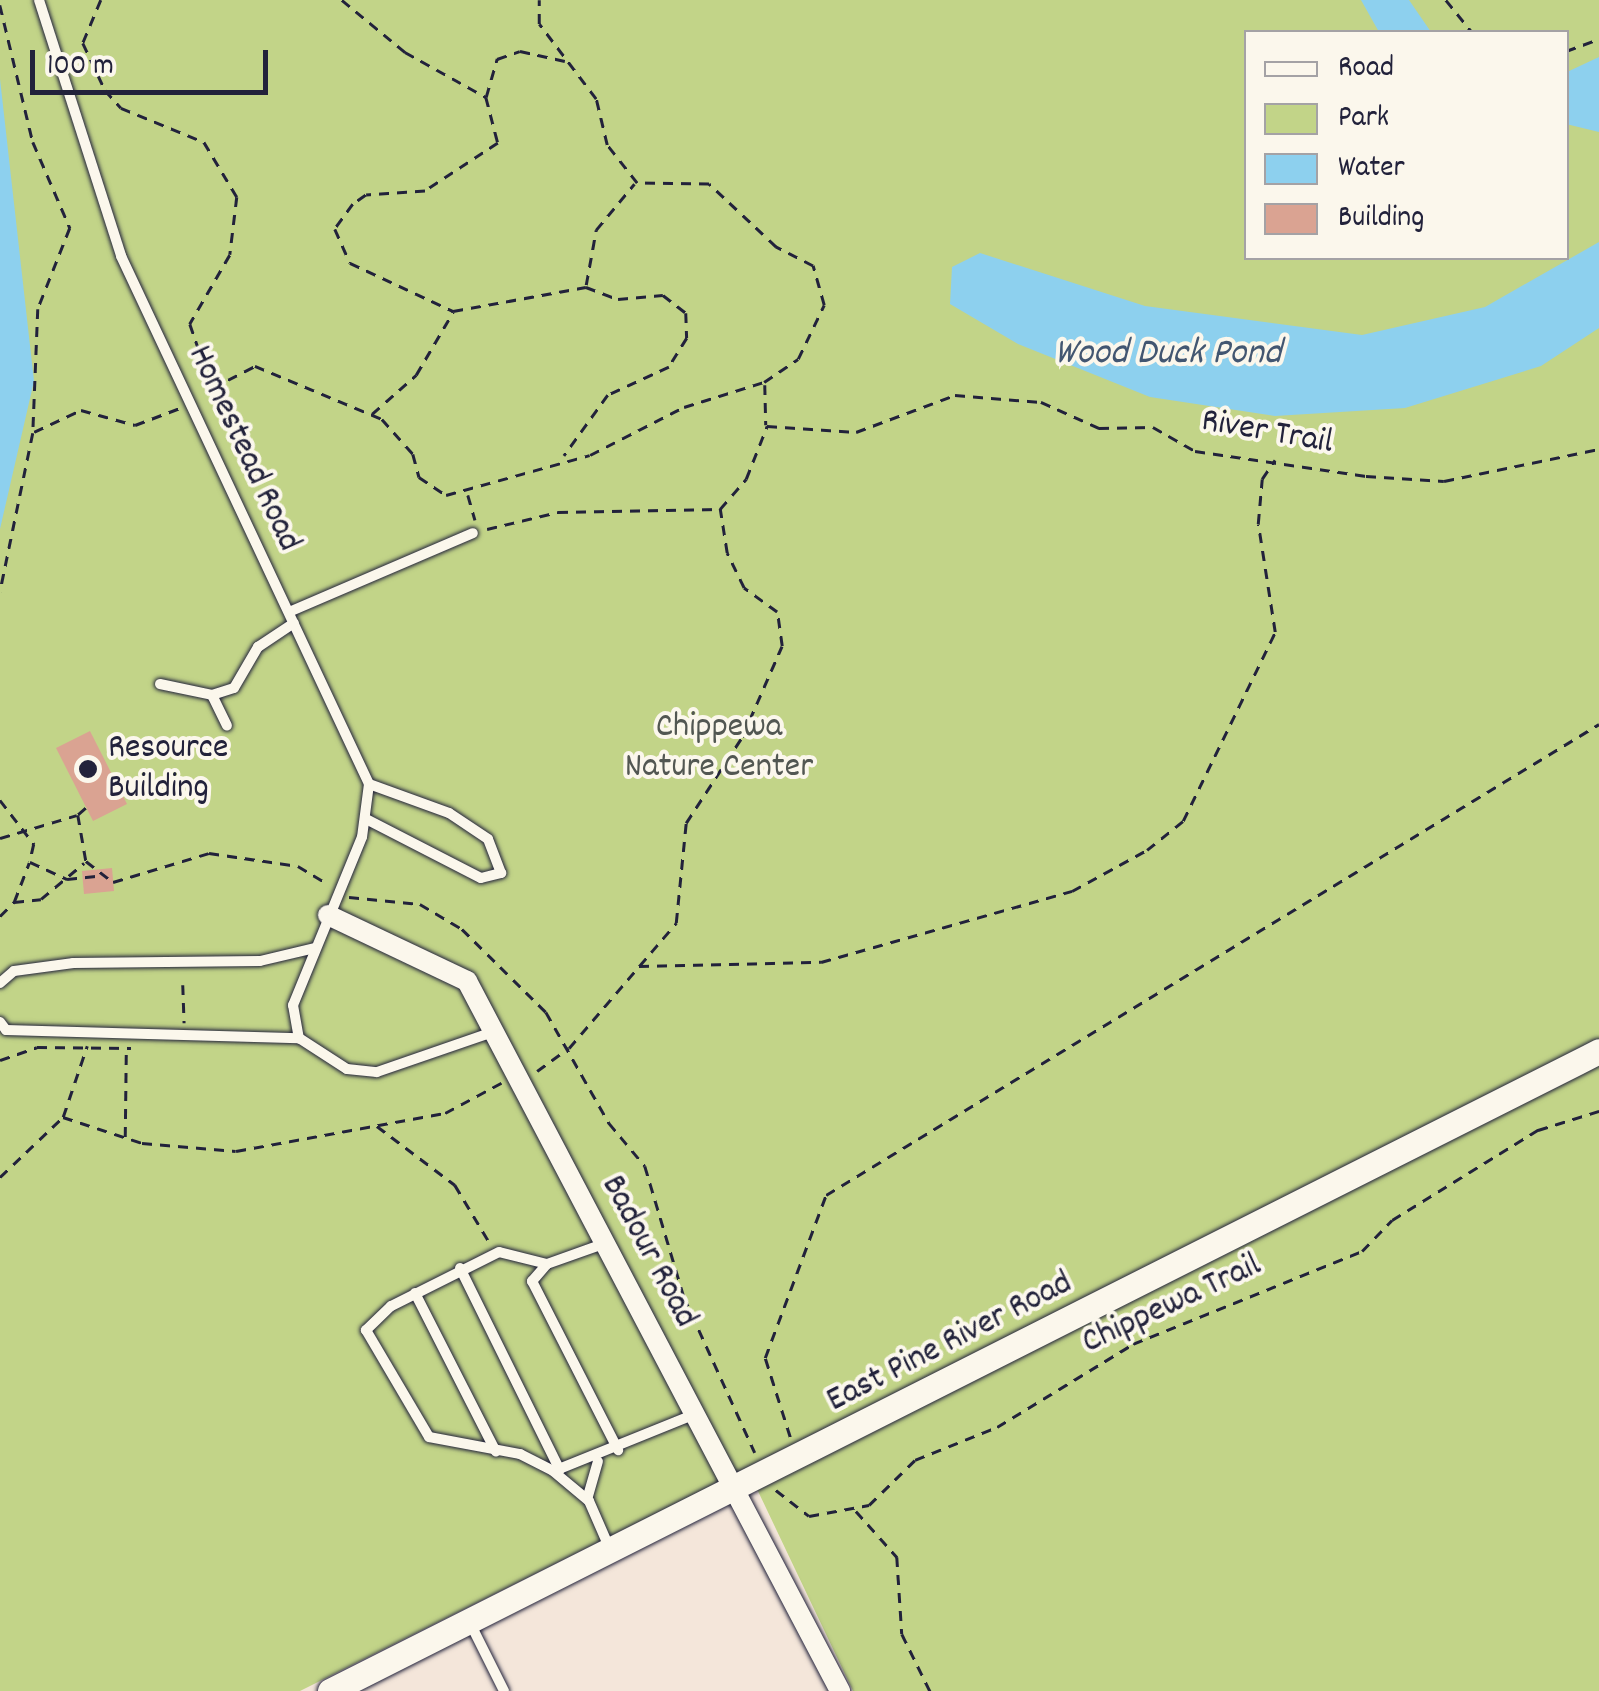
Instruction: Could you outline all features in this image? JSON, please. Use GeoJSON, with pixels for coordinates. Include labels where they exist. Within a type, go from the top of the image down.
{"type":"FeatureCollection","features":[{"type":"Feature","properties":{"kind":"street","name":"Badour Road"},"geometry":{"type":"LineString","coordinates":[[328,915],[467,981],[840,1691]]}},
{"type":"Feature","properties":{"kind":"street","name":"East Pine River Road"},"geometry":{"type":"LineString","coordinates":[[330,1691],[800,1458],[1599,1051]]}},
{"type":"Feature","properties":{"kind":"lane","name":"Homestead Road"},"geometry":{"type":"LineString","coordinates":[[40,0],[97,194],[369,784]]}},
{"type":"Feature","properties":{"kind":"lane"},"geometry":{"type":"LineString","coordinates":[[160,684],[212,695],[234,688],[258,647],[292,618],[473,533]]}},
{"type":"Feature","properties":{"kind":"lane"},"geometry":{"type":"LineString","coordinates":[[212,695],[227,726]]}},
{"type":"Feature","properties":{"kind":"lane"},"geometry":{"type":"LineString","coordinates":[[299,1038],[293,1005],[366,819],[369,784],[449,813],[488,839],[501,874],[481,878],[366,819]]}},
{"type":"Feature","properties":{"kind":"lane"},"geometry":{"type":"LineString","coordinates":[[0,984],[14,972],[73,963],[260,961],[315,948]]}},
{"type":"Feature","properties":{"kind":"lane"},"geometry":{"type":"LineString","coordinates":[[2,1029],[183,1028],[299,1038],[346,1068],[376,1072],[496,1031]]}},
{"type":"Feature","properties":{"kind":"lane"},"geometry":{"type":"LineString","coordinates":[[607,1242],[546,1264],[532,1281],[618,1450]]}},
{"type":"Feature","properties":{"kind":"lane"},"geometry":{"type":"LineString","coordinates":[[546,1264],[495,1253],[460,1268],[373,1318],[368,1340],[429,1438],[496,1452],[557,1471],[599,1460],[696,1413]]}},
{"type":"Feature","properties":{"kind":"lane"},"geometry":{"type":"LineString","coordinates":[[460,1268],[557,1471],[589,1502]]}},
{"type":"Feature","properties":{"kind":"lane"},"geometry":{"type":"LineString","coordinates":[[415,1293],[496,1452]]}},
{"type":"Feature","properties":{"kind":"lane"},"geometry":{"type":"LineString","coordinates":[[599,1460],[588,1476],[589,1502],[611,1552]]}},
{"type":"Feature","properties":{"kind":"lane"},"geometry":{"type":"LineString","coordinates":[[470,1622],[504,1691]]}},
{"type":"Feature","properties":{"kind":"path"},"geometry":{"type":"LineString","coordinates":[[101,0],[84,43],[105,90],[120,108],[204,142],[236,197],[230,255],[190,324],[212,388]]}},
{"type":"Feature","properties":{"kind":"path"},"geometry":{"type":"LineString","coordinates":[[342,0],[405,52],[486,98]]}},
{"type":"Feature","properties":{"kind":"path"},"geometry":{"type":"LineString","coordinates":[[539,0],[539,24],[566,61],[636,182]]}},
{"type":"Feature","properties":{"kind":"path"},"geometry":{"type":"LineString","coordinates":[[1446,0],[1470,30]]}},
{"type":"Feature","properties":{"kind":"path"},"geometry":{"type":"LineString","coordinates":[[0,5],[33,142],[70,228],[38,309],[33,433],[0,592]]}},
{"type":"Feature","properties":{"kind":"path"},"geometry":{"type":"LineString","coordinates":[[1569,50],[1599,39]]}},
{"type":"Feature","properties":{"kind":"path"},"geometry":{"type":"LineString","coordinates":[[564,456],[594,408],[654,381],[687,338],[678,300],[618,299],[586,287],[453,311],[371,279],[336,244],[335,229],[366,195],[424,191],[496,152],[486,98],[497,59],[520,51],[566,61]]}},
{"type":"Feature","properties":{"kind":"path"},"geometry":{"type":"LineString","coordinates":[[33,433],[81,410],[135,425],[190,402],[255,366],[371,414],[414,459],[417,472],[446,495],[467,494],[564,456],[590,455],[684,407],[764,382],[798,360],[824,304],[813,266],[776,247],[709,184],[636,182]]}},
{"type":"Feature","properties":{"kind":"path"},"geometry":{"type":"LineString","coordinates":[[586,287],[596,230],[636,182]]}},
{"type":"Feature","properties":{"kind":"path"},"geometry":{"type":"LineString","coordinates":[[371,414],[416,375],[453,311]]}},
{"type":"Feature","properties":{"kind":"path"},"geometry":{"type":"LineString","coordinates":[[467,494],[473,533],[558,512],[720,508],[746,479],[767,426],[764,382]]}},
{"type":"Feature","properties":{"kind":"path","name":"River Trail"},"geometry":{"type":"LineString","coordinates":[[767,426],[856,432],[955,395],[1041,402],[1099,428],[1152,427],[1195,451],[1444,480],[1599,449]]}},
{"type":"Feature","properties":{"kind":"path"},"geometry":{"type":"LineString","coordinates":[[639,966],[821,962],[1055,897],[1147,850],[1183,821],[1275,632],[1258,524],[1262,479],[1276,459]]}},
{"type":"Feature","properties":{"kind":"path"},"geometry":{"type":"LineString","coordinates":[[63,1117],[125,1138],[236,1151],[444,1112],[520,1077],[568,1048],[676,923],[686,823],[742,737],[782,646],[776,612],[744,588],[727,553],[720,508]]}},
{"type":"Feature","properties":{"kind":"path"},"geometry":{"type":"LineString","coordinates":[[800,1458],[765,1358],[826,1195],[1599,724]]}},
{"type":"Feature","properties":{"kind":"path"},"geometry":{"type":"LineString","coordinates":[[0,800],[25,832],[30,862],[14,902],[0,916]]}},
{"type":"Feature","properties":{"kind":"path"},"geometry":{"type":"LineString","coordinates":[[0,838],[78,815],[86,808]]}},
{"type":"Feature","properties":{"kind":"path"},"geometry":{"type":"LineString","coordinates":[[30,862],[67,879],[98,875],[86,861],[78,815]]}},
{"type":"Feature","properties":{"kind":"path"},"geometry":{"type":"LineString","coordinates":[[14,902],[41,899],[86,861]]}},
{"type":"Feature","properties":{"kind":"path"},"geometry":{"type":"LineString","coordinates":[[183,984],[183,1028]]}},
{"type":"Feature","properties":{"kind":"path"},"geometry":{"type":"LineString","coordinates":[[0,1060],[37,1047],[82,1052],[134,1048]]}},
{"type":"Feature","properties":{"kind":"path"},"geometry":{"type":"LineString","coordinates":[[125,1138],[126,1048]]}},
{"type":"Feature","properties":{"kind":"path"},"geometry":{"type":"LineString","coordinates":[[568,1048],[609,1123],[645,1166],[694,1322],[761,1465]]}},
{"type":"Feature","properties":{"kind":"path"},"geometry":{"type":"LineString","coordinates":[[0,1177],[63,1117],[82,1052]]}},
{"type":"Feature","properties":{"kind":"path","name":"Chippewa Trail"},"geometry":{"type":"LineString","coordinates":[[856,1510],[915,1460],[997,1427],[1133,1344],[1362,1251],[1407,1210],[1538,1130],[1599,1111]]}},
{"type":"Feature","properties":{"kind":"path"},"geometry":{"type":"LineString","coordinates":[[376,1125],[455,1185],[495,1253]]}},
{"type":"Feature","properties":{"kind":"path"},"geometry":{"type":"LineString","coordinates":[[0,1164],[10,1170]]}},
{"type":"Feature","properties":{"kind":"path"},"geometry":{"type":"LineString","coordinates":[[772,1486],[808,1516],[856,1510],[897,1558],[902,1634],[930,1691]]}},
{"type":"Feature","properties":{"kind":"green space","name":"Chippewa Nature Center"},"geometry":{"type":"Polygon","coordinates":[[[0,0],[1599,0],[1599,1691],[853,1691],[747,1468],[300,1691],[0,1691],[0,0]]]}},
{"type":"Feature","properties":{"kind":"water"},"geometry":{"type":"Polygon","coordinates":[[[1361,0],[1409,0],[1430,30],[1378,30],[1361,0]]]}},
{"type":"Feature","properties":{"kind":"water"},"geometry":{"type":"Polygon","coordinates":[[[1599,57],[1599,132],[1569,125],[1569,71],[1599,57]]]}},
{"type":"Feature","properties":{"kind":"water"},"geometry":{"type":"Polygon","coordinates":[[[0,79],[34,381],[0,529],[0,79]]]}},
{"type":"Feature","properties":{"kind":"water","name":"Wood Duck Pond"},"geometry":{"type":"Polygon","coordinates":[[[1599,242],[1599,328],[1541,366],[1405,408],[1275,416],[1150,397],[1018,344],[950,304],[952,267],[980,253],[1145,306],[1362,335],[1485,307],[1599,242]]]}},
{"type":"Feature","properties":{"kind":"building","name":"Resource Building"},"geometry":{"type":"Polygon","coordinates":[[[90,731],[127,804],[93,821],[56,748],[90,731]]]}},
{"type":"Feature","properties":{"kind":"building"},"geometry":{"type":"Polygon","coordinates":[[[112,868],[114,891],[84,894],[82,871],[112,868]]]}},
{"type":"Feature","properties":{"kind":"place","name":"Resource Building"},"geometry":{"type":"Point","coordinates":[88,769]}}]}
